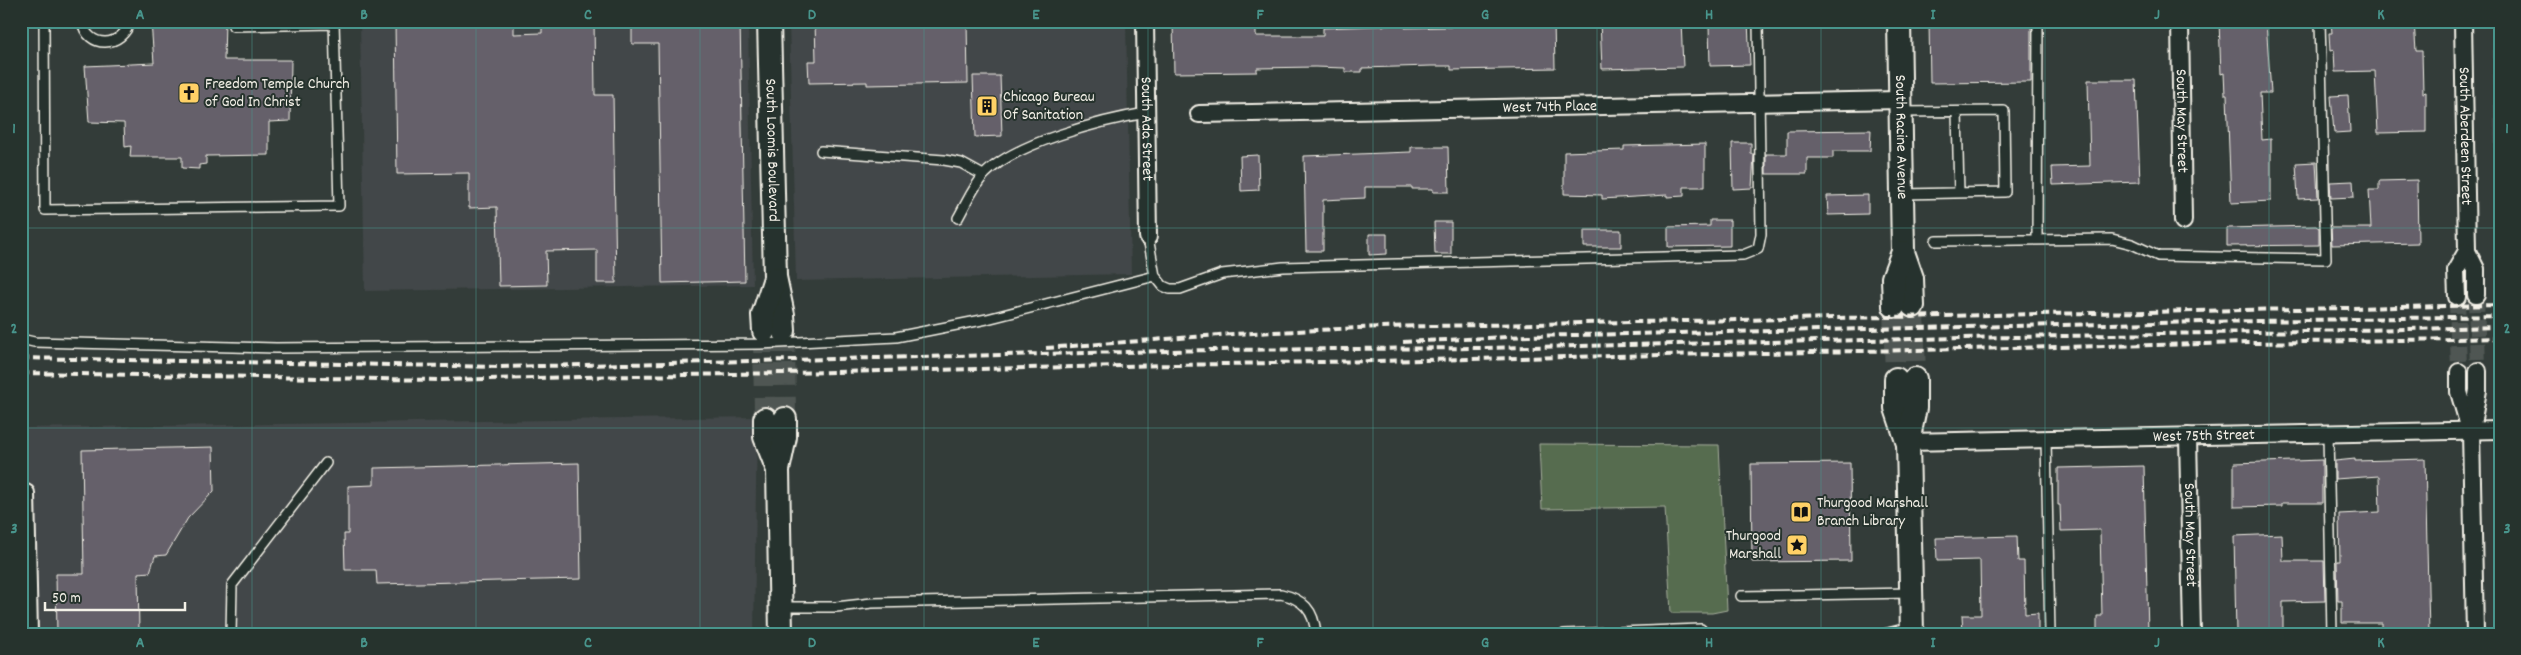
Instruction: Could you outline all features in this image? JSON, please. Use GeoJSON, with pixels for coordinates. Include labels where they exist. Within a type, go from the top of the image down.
{"type":"FeatureCollection","features":[{"type":"Feature","properties":{"kind":"street","name":"South Loomis Boulevard"},"geometry":{"type":"LineString","coordinates":[[770,21],[775,277],[763,315],[774,331]]}},
{"type":"Feature","properties":{"kind":"street","name":"South Ada Street"},"geometry":{"type":"LineString","coordinates":[[1145,21],[1148,237]]}},
{"type":"Feature","properties":{"kind":"street","name":"South Racine Avenue"},"geometry":{"type":"LineString","coordinates":[[1899,21],[1903,252],[1912,278],[1904,306]]}},
{"type":"Feature","properties":{"kind":"street","name":"South May Street"},"geometry":{"type":"LineString","coordinates":[[2180,21],[2183,221]]}},
{"type":"Feature","properties":{"kind":"street","name":"South Aberdeen Street"},"geometry":{"type":"LineString","coordinates":[[2463,21],[2467,251],[2476,269],[2476,295]]}},
{"type":"Feature","properties":{"kind":"street","name":"West 74th Place"},"geometry":{"type":"LineString","coordinates":[[1199,114],[1760,103],[1900,106]]}},
{"type":"Feature","properties":{"kind":"street","name":"South Aberdeen Street"},"geometry":{"type":"LineString","coordinates":[[2457,297],[2456,270],[2467,251]]}},
{"type":"Feature","properties":{"kind":"street"},"geometry":{"type":"LineString","coordinates":[[2475,634],[2471,431],[2478,390],[2478,371]]}},
{"type":"Feature","properties":{"kind":"street"},"geometry":{"type":"LineString","coordinates":[[2458,372],[2459,392],[2471,431]]}},
{"type":"Feature","properties":{"kind":"street"},"geometry":{"type":"LineString","coordinates":[[1905,379],[1916,408],[1908,442],[1912,630]]}},
{"type":"Feature","properties":{"kind":"street"},"geometry":{"type":"LineString","coordinates":[[775,419],[785,437],[778,470],[781,634]]}},
{"type":"Feature","properties":{"kind":"street","name":"West 75th Street"},"geometry":{"type":"LineString","coordinates":[[1908,442],[2500,430]]}},
{"type":"Feature","properties":{"kind":"street","name":"South May Street"},"geometry":{"type":"LineString","coordinates":[[2188,436],[2192,634]]}},
{"type":"Feature","properties":{"kind":"street"},"geometry":{"type":"LineString","coordinates":[[26,493],[29,634]]}},
{"type":"Feature","properties":{"kind":"lane"},"geometry":{"type":"LineString","coordinates":[[44,21],[45,210],[339,206],[334,22],[233,26]]}},
{"type":"Feature","properties":{"kind":"lane"},"geometry":{"type":"LineString","coordinates":[[82,21],[87,34],[93,40],[109,43],[123,36],[130,21]]}},
{"type":"Feature","properties":{"kind":"lane"},"geometry":{"type":"LineString","coordinates":[[1148,237],[1155,276],[1163,286],[1170,290],[1180,290],[1222,274],[1283,267],[1743,255],[1752,253],[1758,249],[1761,234],[1758,21]]}},
{"type":"Feature","properties":{"kind":"lane"},"geometry":{"type":"LineString","coordinates":[[2037,240],[2038,21]]}},
{"type":"Feature","properties":{"kind":"lane"},"geometry":{"type":"LineString","coordinates":[[1936,241],[2112,239],[2132,244],[2158,256],[2326,259],[2320,21]]}},
{"type":"Feature","properties":{"kind":"lane"},"geometry":{"type":"LineString","coordinates":[[1900,106],[1957,112],[2004,111],[2005,192],[1902,194]]}},
{"type":"Feature","properties":{"kind":"lane"},"geometry":{"type":"LineString","coordinates":[[1957,112],[1958,194]]}},
{"type":"Feature","properties":{"kind":"lane"},"geometry":{"type":"LineString","coordinates":[[958,218],[983,175],[1016,154],[1081,127],[1113,118],[1146,113]]}},
{"type":"Feature","properties":{"kind":"lane"},"geometry":{"type":"LineString","coordinates":[[821,151],[944,160],[961,163],[983,175]]}},
{"type":"Feature","properties":{"kind":"lane"},"geometry":{"type":"LineString","coordinates":[[21,339],[34,342],[276,348],[760,344],[896,337],[987,319],[1155,276]]}},
{"type":"Feature","properties":{"kind":"lane"},"geometry":{"type":"LineString","coordinates":[[2328,434],[2332,634]]}},
{"type":"Feature","properties":{"kind":"lane"},"geometry":{"type":"LineString","coordinates":[[2046,440],[2050,634]]}},
{"type":"Feature","properties":{"kind":"lane"},"geometry":{"type":"LineString","coordinates":[[231,634],[232,585],[326,464]]}},
{"type":"Feature","properties":{"kind":"lane"},"geometry":{"type":"LineString","coordinates":[[1742,596],[1911,593]]}},
{"type":"Feature","properties":{"kind":"lane"},"geometry":{"type":"LineString","coordinates":[[780,607],[836,607],[872,603],[1280,594],[1295,597],[1308,606],[1315,620],[1316,634]]}},
{"type":"Feature","properties":{"kind":"lane"},"geometry":{"type":"LineString","coordinates":[[1564,634],[1700,629],[1705,634]]}},
{"type":"Feature","properties":{"kind":"lane"},"geometry":{"type":"LineString","coordinates":[[1884,634],[1912,630]]}},
{"type":"Feature","properties":{"kind":"shaded area"},"geometry":{"type":"Polygon","coordinates":[[[360,21],[748,21],[753,285],[365,291],[360,21]]]}},
{"type":"Feature","properties":{"kind":"shaded area"},"geometry":{"type":"Polygon","coordinates":[[[789,21],[1126,21],[1131,274],[796,281],[789,21]]]}},
{"type":"Feature","properties":{"kind":"shaded area"},"geometry":{"type":"Polygon","coordinates":[[[2492,21],[2500,21],[2500,238],[2496,238],[2492,21]]]}},
{"type":"Feature","properties":{"kind":"shaded area"},"geometry":{"type":"Polygon","coordinates":[[[757,417],[754,634],[21,634],[21,428],[757,417]]]}},
{"type":"Feature","properties":{"kind":"green space"},"geometry":{"type":"Polygon","coordinates":[[[1539,444],[1719,445],[1727,610],[1712,613],[1671,613],[1665,507],[1542,509],[1539,444]]]}},
{"type":"Feature","properties":{"kind":"building","name":"Freedom Temple Church of God In Christ"},"geometry":{"type":"Polygon","coordinates":[[[151,21],[225,21],[224,60],[291,60],[290,121],[269,122],[269,155],[206,156],[206,164],[199,165],[199,169],[182,168],[182,157],[130,157],[131,146],[125,147],[124,123],[89,122],[85,66],[154,63],[151,21]]]}},
{"type":"Feature","properties":{"kind":"building"},"geometry":{"type":"Polygon","coordinates":[[[395,21],[514,21],[514,34],[542,33],[542,21],[594,21],[595,95],[613,95],[616,283],[597,283],[597,250],[546,251],[547,285],[499,286],[497,207],[469,208],[469,173],[397,174],[395,21]]]}},
{"type":"Feature","properties":{"kind":"building"},"geometry":{"type":"Polygon","coordinates":[[[632,21],[740,21],[745,281],[662,283],[658,44],[632,44],[632,21]]]}},
{"type":"Feature","properties":{"kind":"building"},"geometry":{"type":"Polygon","coordinates":[[[815,21],[967,21],[968,83],[867,85],[867,82],[809,83],[808,61],[816,61],[815,21]]]}},
{"type":"Feature","properties":{"kind":"building"},"geometry":{"type":"Polygon","coordinates":[[[1173,21],[1191,21],[1191,24],[1256,23],[1256,36],[1323,36],[1323,28],[1405,25],[1405,28],[1451,27],[1451,22],[1554,21],[1555,68],[1451,70],[1451,66],[1431,66],[1362,68],[1362,72],[1345,72],[1345,68],[1315,67],[1257,68],[1257,72],[1174,73],[1173,21]]]}},
{"type":"Feature","properties":{"kind":"building"},"geometry":{"type":"Polygon","coordinates":[[[1600,21],[1681,21],[1683,67],[1602,69],[1600,21]]]}},
{"type":"Feature","properties":{"kind":"building"},"geometry":{"type":"Polygon","coordinates":[[[1730,21],[1748,21],[1750,65],[1710,66],[1709,25],[1731,25],[1730,21]]]}},
{"type":"Feature","properties":{"kind":"building"},"geometry":{"type":"Polygon","coordinates":[[[1929,21],[2031,21],[2031,82],[1930,83],[1929,21]]]}},
{"type":"Feature","properties":{"kind":"building"},"geometry":{"type":"Polygon","coordinates":[[[2219,21],[2266,21],[2271,93],[2260,93],[2262,140],[2271,139],[2271,201],[2231,203],[2227,95],[2225,95],[2224,73],[2221,74],[2219,21]]]}},
{"type":"Feature","properties":{"kind":"building"},"geometry":{"type":"Polygon","coordinates":[[[2331,21],[2414,21],[2416,51],[2422,51],[2423,93],[2426,92],[2426,132],[2378,133],[2375,71],[2335,72],[2334,50],[2330,51],[2329,33],[2332,33],[2331,21]]]}},
{"type":"Feature","properties":{"kind":"building","name":"Chicago Bureau Of Sanitation"},"geometry":{"type":"Polygon","coordinates":[[[973,76],[1000,76],[1002,136],[975,137],[973,76]]]}},
{"type":"Feature","properties":{"kind":"building"},"geometry":{"type":"Polygon","coordinates":[[[2088,80],[2136,80],[2140,182],[2053,185],[2052,167],[2090,166],[2088,80]]]}},
{"type":"Feature","properties":{"kind":"building"},"geometry":{"type":"Polygon","coordinates":[[[2348,95],[2350,132],[2334,133],[2331,96],[2348,95]]]}},
{"type":"Feature","properties":{"kind":"building"},"geometry":{"type":"Polygon","coordinates":[[[1871,130],[1870,151],[1833,151],[1833,158],[1807,158],[1807,174],[1766,174],[1766,154],[1787,154],[1787,131],[1871,130]]]}},
{"type":"Feature","properties":{"kind":"building"},"geometry":{"type":"Polygon","coordinates":[[[1732,143],[1751,143],[1751,154],[1754,154],[1752,188],[1733,189],[1732,143]]]}},
{"type":"Feature","properties":{"kind":"building"},"geometry":{"type":"Polygon","coordinates":[[[1705,144],[1705,187],[1684,187],[1684,196],[1667,197],[1667,195],[1602,199],[1602,195],[1564,194],[1564,152],[1624,150],[1624,146],[1705,144]]]}},
{"type":"Feature","properties":{"kind":"building"},"geometry":{"type":"Polygon","coordinates":[[[1411,147],[1448,147],[1449,192],[1433,192],[1433,189],[1412,189],[1412,187],[1365,187],[1365,198],[1323,200],[1323,251],[1306,251],[1304,156],[1411,152],[1411,147]]]}},
{"type":"Feature","properties":{"kind":"building"},"geometry":{"type":"Polygon","coordinates":[[[1258,155],[1259,190],[1241,191],[1240,156],[1258,155]]]}},
{"type":"Feature","properties":{"kind":"building"},"geometry":{"type":"Polygon","coordinates":[[[2316,162],[2318,198],[2298,199],[2296,163],[2316,162]]]}},
{"type":"Feature","properties":{"kind":"building"},"geometry":{"type":"Polygon","coordinates":[[[2417,180],[2418,243],[2332,245],[2331,228],[2371,228],[2369,190],[2379,190],[2379,181],[2417,180]]]}},
{"type":"Feature","properties":{"kind":"building"},"geometry":{"type":"Polygon","coordinates":[[[2353,181],[2354,197],[2331,198],[2330,182],[2353,181]]]}},
{"type":"Feature","properties":{"kind":"building"},"geometry":{"type":"Polygon","coordinates":[[[1868,195],[1868,214],[1828,215],[1827,196],[1868,195]]]}},
{"type":"Feature","properties":{"kind":"building"},"geometry":{"type":"Polygon","coordinates":[[[1710,220],[1730,220],[1730,246],[1668,247],[1668,227],[1710,226],[1710,220]]]}},
{"type":"Feature","properties":{"kind":"building"},"geometry":{"type":"Polygon","coordinates":[[[1434,222],[1451,222],[1451,254],[1435,254],[1434,222]]]}},
{"type":"Feature","properties":{"kind":"building"},"geometry":{"type":"Polygon","coordinates":[[[2316,226],[2319,228],[2319,245],[2227,246],[2227,228],[2316,226]]]}},
{"type":"Feature","properties":{"kind":"building"},"geometry":{"type":"Polygon","coordinates":[[[1584,230],[1621,230],[1621,247],[1584,247],[1584,230]]]}},
{"type":"Feature","properties":{"kind":"building"},"geometry":{"type":"Polygon","coordinates":[[[1369,234],[1387,234],[1387,254],[1369,255],[1369,234]]]}},
{"type":"Feature","properties":{"kind":"building"},"geometry":{"type":"Polygon","coordinates":[[[213,447],[214,491],[188,518],[166,555],[155,556],[150,572],[138,573],[139,634],[57,634],[56,574],[84,574],[82,450],[213,447]]]}},
{"type":"Feature","properties":{"kind":"building"},"geometry":{"type":"Polygon","coordinates":[[[2355,459],[2355,461],[2425,459],[2429,634],[2382,634],[2382,623],[2342,623],[2342,601],[2338,601],[2337,561],[2340,561],[2339,514],[2380,512],[2379,476],[2335,479],[2335,461],[2355,459]]]}},
{"type":"Feature","properties":{"kind":"building"},"geometry":{"type":"Polygon","coordinates":[[[2322,460],[2322,503],[2282,503],[2282,506],[2234,507],[2234,463],[2322,460]]]}},
{"type":"Feature","properties":{"kind":"building"},"geometry":{"type":"Polygon","coordinates":[[[579,463],[581,579],[377,584],[376,570],[345,570],[344,534],[348,534],[348,486],[374,485],[374,468],[579,463]]]}},
{"type":"Feature","properties":{"kind":"building","name":"Thurgood Marshall Branch Library"},"geometry":{"type":"Polygon","coordinates":[[[1850,463],[1851,561],[1752,562],[1751,464],[1850,463]]]}},
{"type":"Feature","properties":{"kind":"building"},"geometry":{"type":"Polygon","coordinates":[[[2144,466],[2148,634],[2097,634],[2097,616],[2102,616],[2100,530],[2061,531],[2060,505],[2058,505],[2058,468],[2144,466]]]}},
{"type":"Feature","properties":{"kind":"building"},"geometry":{"type":"Polygon","coordinates":[[[2282,534],[2283,561],[2324,561],[2325,601],[2283,602],[2283,633],[2236,633],[2234,536],[2282,534]]]}},
{"type":"Feature","properties":{"kind":"building"},"geometry":{"type":"Polygon","coordinates":[[[2017,536],[2018,561],[2024,561],[2025,614],[2038,613],[2038,634],[1963,634],[1962,615],[1981,615],[1980,560],[1937,561],[1936,538],[2017,536]]]}},
{"type":"Feature","properties":{"kind":"tunnel"},"geometry":{"type":"LineString","coordinates":[[2476,295],[2478,371]]}},
{"type":"Feature","properties":{"kind":"tunnel"},"geometry":{"type":"LineString","coordinates":[[2457,297],[2459,372]]}},
{"type":"Feature","properties":{"kind":"tunnel"},"geometry":{"type":"LineString","coordinates":[[1894,306],[1896,379]]}},
{"type":"Feature","properties":{"kind":"tunnel"},"geometry":{"type":"LineString","coordinates":[[1913,306],[1915,379]]}},
{"type":"Feature","properties":{"kind":"tunnel"},"geometry":{"type":"LineString","coordinates":[[764,331],[765,419]]}},
{"type":"Feature","properties":{"kind":"tunnel"},"geometry":{"type":"LineString","coordinates":[[784,331],[785,419]]}},
{"type":"Feature","properties":{"kind":"railway"},"geometry":{"type":"LineString","coordinates":[[1046,348],[1233,334],[1381,327],[2500,305]]}},
{"type":"Feature","properties":{"kind":"railway"},"geometry":{"type":"LineString","coordinates":[[1403,342],[1528,336],[2500,316]]}},
{"type":"Feature","properties":{"kind":"railway"},"geometry":{"type":"LineString","coordinates":[[21,358],[500,367],[1210,350],[1481,348],[2500,327]]}},
{"type":"Feature","properties":{"kind":"railway"},"geometry":{"type":"LineString","coordinates":[[21,373],[439,380],[2500,338]]}},
{"type":"Feature","properties":{"kind":"place","name":"Freedom Temple Church of God In Christ"},"geometry":{"type":"Point","coordinates":[189,93]}},
{"type":"Feature","properties":{"kind":"place","name":"Chicago Bureau Of Sanitation"},"geometry":{"type":"Point","coordinates":[987,106]}},
{"type":"Feature","properties":{"kind":"place","name":"Thurgood Marshall Branch Library"},"geometry":{"type":"Point","coordinates":[1801,512]}},
{"type":"Feature","properties":{"kind":"place","name":"Thurgood Marshall"},"geometry":{"type":"Point","coordinates":[1797,545]}}]}
